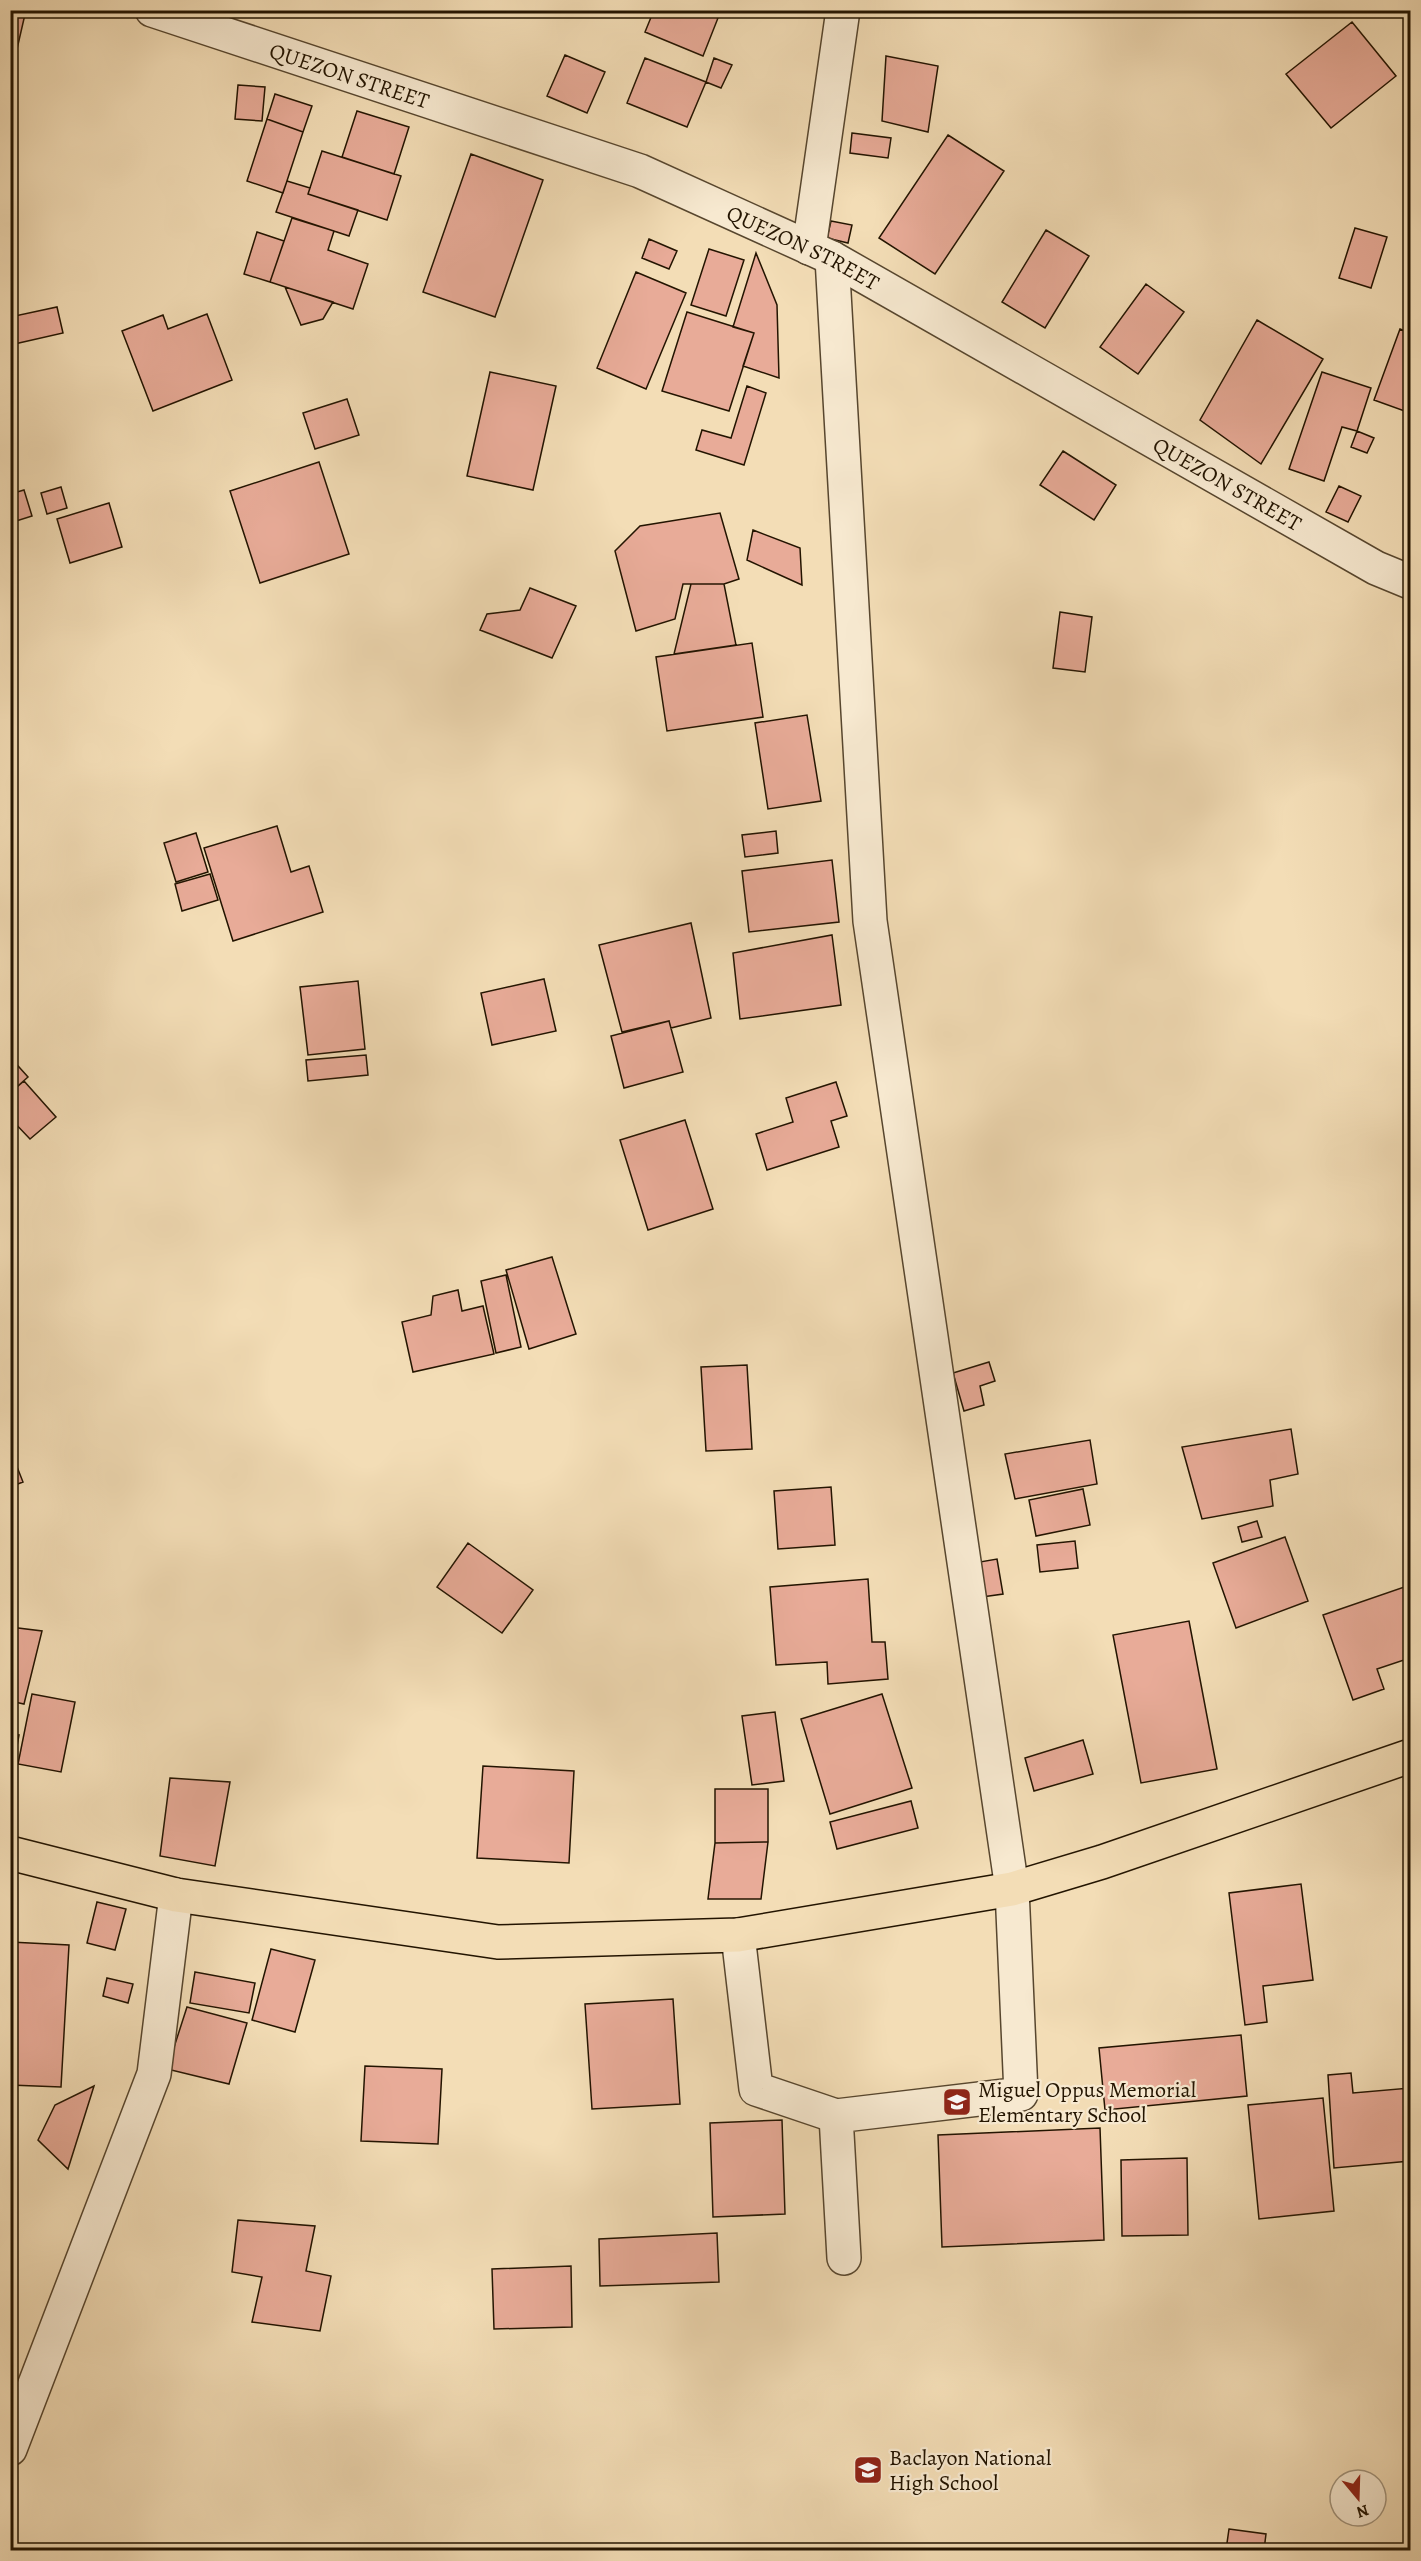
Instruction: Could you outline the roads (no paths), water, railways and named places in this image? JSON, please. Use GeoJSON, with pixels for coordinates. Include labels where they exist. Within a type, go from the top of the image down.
{"type":"FeatureCollection","features":[{"type":"Feature","properties":{"kind":"main road"},"geometry":{"type":"LineString","coordinates":[[10,1853],[176,1895],[498,1942],[738,1935],[1012,1889],[1102,1862],[1410,1756]]}},
{"type":"Feature","properties":{"kind":"street","name":"QUEZON STREET"},"geometry":{"type":"LineString","coordinates":[[152,10],[640,171],[821,253],[1376,568],[1410,582]]}},
{"type":"Feature","properties":{"kind":"street"},"geometry":{"type":"LineString","coordinates":[[738,1935],[756,2089],[836,2116],[1021,2094],[1012,1889],[870,921],[821,253],[843,10]]}},
{"type":"Feature","properties":{"kind":"street"},"geometry":{"type":"LineString","coordinates":[[10,2449],[154,2074],[176,1895]]}},
{"type":"Feature","properties":{"kind":"street"},"geometry":{"type":"LineString","coordinates":[[836,2116],[844,2258]]}},
{"type":"Feature","properties":{"kind":"place","name":"Miguel Oppus Memorial Elementary School"},"geometry":{"type":"Point","coordinates":[957,2102]}},
{"type":"Feature","properties":{"kind":"place","name":"Baclayon National High School"},"geometry":{"type":"Point","coordinates":[868,2470]}}]}
